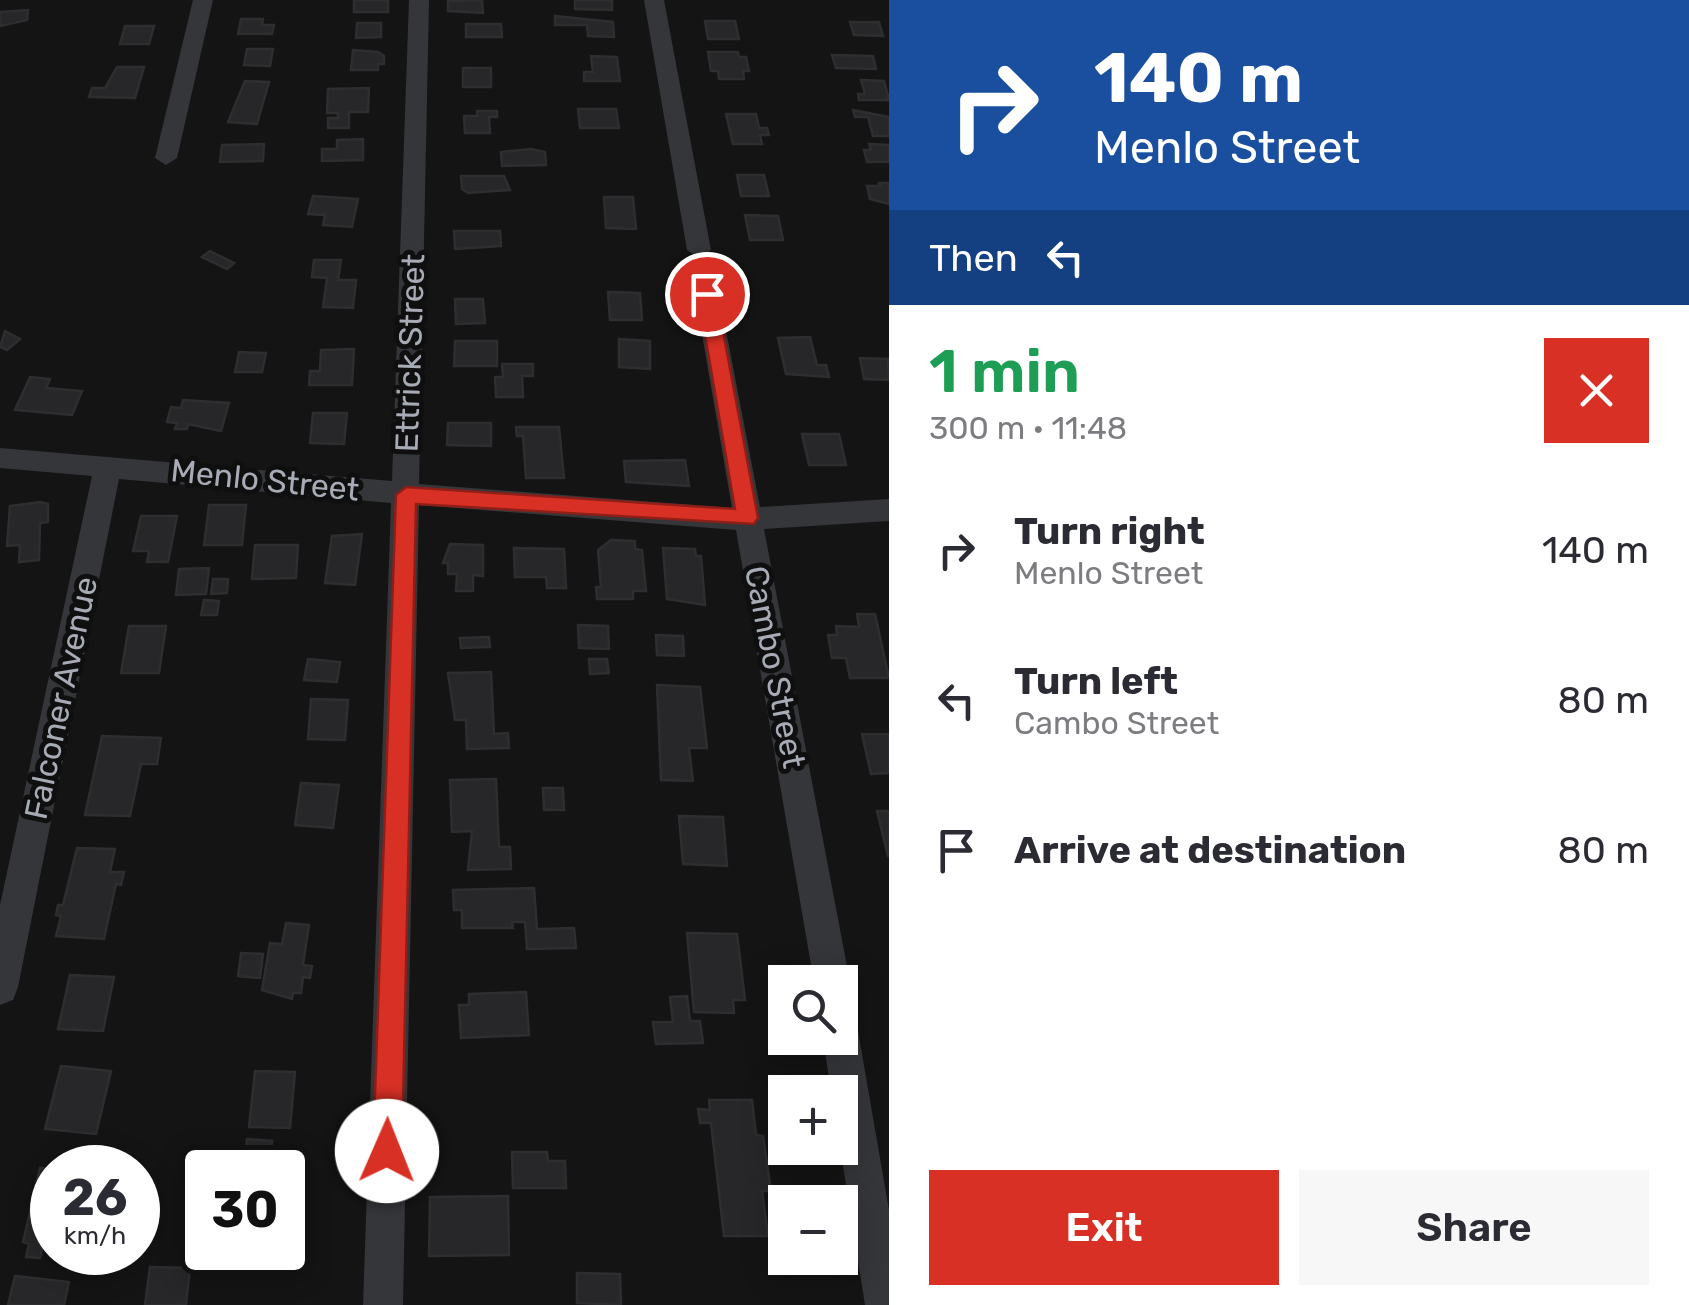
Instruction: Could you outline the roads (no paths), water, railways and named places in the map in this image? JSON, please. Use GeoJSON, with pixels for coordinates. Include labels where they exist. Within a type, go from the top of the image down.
{"type":"FeatureCollection","features":[{"type":"Feature","properties":{"kind":"street"},"geometry":{"type":"LineString","coordinates":[[166,158],[204,0]]}},
{"type":"Feature","properties":{"kind":"street","name":"Ettrick Street"},"geometry":{"type":"LineString","coordinates":[[383,1305],[419,0]]}},
{"type":"Feature","properties":{"kind":"street"},"geometry":{"type":"LineString","coordinates":[[654,0],[699,250]]}},
{"type":"Feature","properties":{"kind":"street","name":"Cambo Street"},"geometry":{"type":"LineString","coordinates":[[707,294],[829,965]]}},
{"type":"Feature","properties":{"kind":"street","name":"Menlo Street"},"geometry":{"type":"LineString","coordinates":[[0,458],[406,495],[747,518],[889,510]]}},
{"type":"Feature","properties":{"kind":"street","name":"Falconer Avenue"},"geometry":{"type":"LineString","coordinates":[[0,988],[108,466]]}},
{"type":"Feature","properties":{"kind":"street"},"geometry":{"type":"LineString","coordinates":[[844,1055],[886,1305]]}}]}
